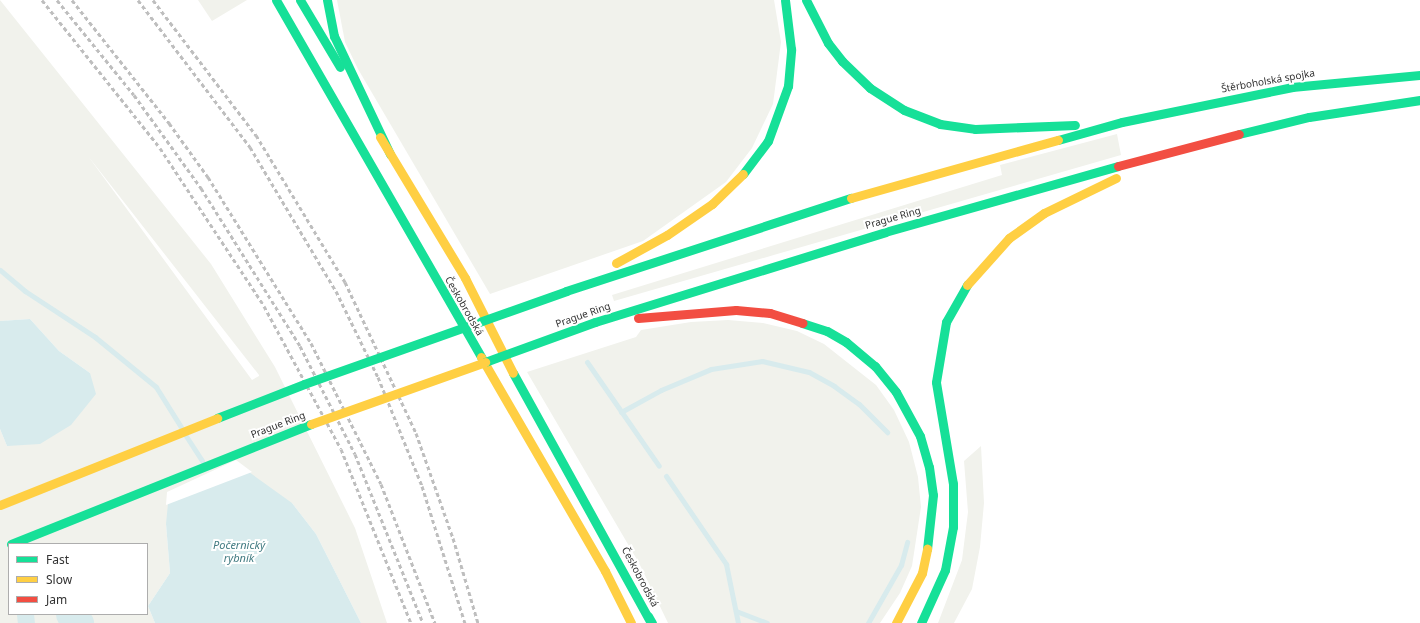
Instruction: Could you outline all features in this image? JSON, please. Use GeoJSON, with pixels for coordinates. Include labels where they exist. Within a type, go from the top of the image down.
{"type":"FeatureCollection","features":[{"type":"Feature","properties":{"kind":"main road","name":"Českobrodská"},"geometry":{"type":"LineString","coordinates":[[276,0],[352,136],[606,571],[631,623]]}},
{"type":"Feature","properties":{"kind":"main road","name":"Českobrodská"},"geometry":{"type":"LineString","coordinates":[[300,0],[390,154],[465,278],[540,426],[650,621]]}},
{"type":"Feature","properties":{"kind":"main road"},"geometry":{"type":"LineString","coordinates":[[327,0],[334,36],[390,154]]}},
{"type":"Feature","properties":{"kind":"main road"},"geometry":{"type":"LineString","coordinates":[[595,277],[699,214],[728,190],[756,158],[778,122],[788,86],[791,49],[785,0]]}},
{"type":"Feature","properties":{"kind":"main road"},"geometry":{"type":"LineString","coordinates":[[806,0],[828,43],[856,76],[885,99],[923,118],[957,127],[986,130],[1122,122]]}},
{"type":"Feature","properties":{"kind":"main road","name":"Štěrboholská spojka"},"geometry":{"type":"LineString","coordinates":[[1122,122],[1292,87],[1420,75]]}},
{"type":"Feature","properties":{"kind":"main road"},"geometry":{"type":"LineString","coordinates":[[921,623],[945,570],[953,527],[953,484],[938,407],[936,382],[941,341],[957,300],[994,251],[1027,224],[1068,200],[1177,149],[1309,117],[1420,100]]}},
{"type":"Feature","properties":{"kind":"main road"},"geometry":{"type":"LineString","coordinates":[[0,506],[304,384],[566,290],[595,277],[859,195],[1122,122]]}},
{"type":"Feature","properties":{"kind":"main road","name":"Prague Ring"},"geometry":{"type":"LineString","coordinates":[[13,543],[293,431],[595,322],[612,319],[885,232],[1177,149]]}},
{"type":"Feature","properties":{"kind":"main road"},"geometry":{"type":"LineString","coordinates":[[612,319],[714,311],[770,313],[828,331],[846,342],[875,366],[896,392],[920,436],[930,467],[933,495],[931,534],[922,573],[896,623]]}},
{"type":"Feature","properties":{"kind":"shaded area"},"geometry":{"type":"Polygon","coordinates":[[[0,0],[211,264],[275,367],[355,528],[387,623],[361,623],[316,534],[292,503],[166,524],[170,573],[148,606],[155,623],[0,623],[0,429],[7,446],[90,373],[59,351],[30,319],[0,321],[0,0]],[[88,156],[252,380],[259,375],[88,156]]]}},
{"type":"Feature","properties":{"kind":"shaded area"},"geometry":{"type":"Polygon","coordinates":[[[198,0],[247,0],[212,21],[198,0]]]}},
{"type":"Feature","properties":{"kind":"shaded area"},"geometry":{"type":"Polygon","coordinates":[[[337,0],[774,0],[781,42],[773,104],[752,148],[726,182],[643,241],[490,294],[358,69],[345,42],[337,0]]]}},
{"type":"Feature","properties":{"kind":"shaded area"},"geometry":{"type":"Polygon","coordinates":[[[1117,134],[1121,155],[614,301],[612,295],[1002,175],[1000,165],[1117,134]]]}},
{"type":"Feature","properties":{"kind":"shaded area"},"geometry":{"type":"Polygon","coordinates":[[[728,320],[763,323],[797,331],[824,344],[876,385],[894,410],[909,442],[918,477],[921,507],[912,566],[900,593],[880,623],[668,623],[639,563],[527,372],[636,337],[641,330],[691,322],[728,320]]]}},
{"type":"Feature","properties":{"kind":"shaded area"},"geometry":{"type":"Polygon","coordinates":[[[981,446],[984,503],[980,547],[972,589],[954,623],[938,623],[962,560],[968,512],[964,461],[981,446]]]}},
{"type":"Feature","properties":{"kind":"water"},"geometry":{"type":"Polygon","coordinates":[[[30,319],[59,351],[90,373],[96,394],[71,425],[40,444],[7,446],[0,429],[0,321],[30,319]]]}},
{"type":"Feature","properties":{"kind":"water","name":"Počernický rybník"},"geometry":{"type":"Polygon","coordinates":[[[235,462],[292,503],[316,534],[361,623],[155,623],[148,606],[170,573],[166,524],[169,493],[235,462]]]}},
{"type":"Feature","properties":{"kind":"pier"},"geometry":{"type":"Polygon","coordinates":[[[236,460],[252,472],[166,505],[167,492],[236,460]]]}},
{"type":"Feature","properties":{"kind":"waterway"},"geometry":{"type":"LineString","coordinates":[[0,270],[25,291],[95,337],[156,387],[181,427]]}},
{"type":"Feature","properties":{"kind":"waterway"},"geometry":{"type":"LineString","coordinates":[[621,412],[661,390],[711,369],[762,361],[809,372],[834,386],[859,404],[887,432]]}},
{"type":"Feature","properties":{"kind":"waterway"},"geometry":{"type":"LineString","coordinates":[[587,362],[659,466]]}},
{"type":"Feature","properties":{"kind":"waterway"},"geometry":{"type":"LineString","coordinates":[[186,436],[202,461]]}},
{"type":"Feature","properties":{"kind":"waterway"},"geometry":{"type":"LineString","coordinates":[[666,476],[726,564],[738,623]]}},
{"type":"Feature","properties":{"kind":"waterway"},"geometry":{"type":"LineString","coordinates":[[868,623],[901,565],[907,542]]}},
{"type":"Feature","properties":{"kind":"waterway"},"geometry":{"type":"LineString","coordinates":[[736,611],[767,623]]}},
{"type":"Feature","properties":{"kind":"waterway"},"geometry":{"type":"LineString","coordinates":[[25,615],[26,623]]}},
{"type":"Feature","properties":{"kind":"waterway"},"geometry":{"type":"LineString","coordinates":[[71,615],[79,623]]}},
{"type":"Feature","properties":{"kind":"railway"},"geometry":{"type":"LineString","coordinates":[[42,0],[160,148],[264,306],[341,449],[411,623]]}},
{"type":"Feature","properties":{"kind":"railway"},"geometry":{"type":"LineString","coordinates":[[57,0],[134,95],[201,188],[300,346],[355,454],[423,623]]}},
{"type":"Feature","properties":{"kind":"railway"},"geometry":{"type":"LineString","coordinates":[[72,0],[169,123],[208,177],[311,343],[381,484],[435,623]]}},
{"type":"Feature","properties":{"kind":"railway"},"geometry":{"type":"LineString","coordinates":[[138,0],[250,147],[336,291],[378,377],[422,486],[465,623]]}},
{"type":"Feature","properties":{"kind":"railway"},"geometry":{"type":"LineString","coordinates":[[153,0],[256,135],[345,282],[416,433],[453,538],[478,623]]}},
{"type":"Feature","properties":{"kind":"traffic: fast"},"geometry":{"type":"LineString","coordinates":[[276,0],[481,357]]}},
{"type":"Feature","properties":{"kind":"traffic: fast"},"geometry":{"type":"LineString","coordinates":[[300,0],[340,67]]}},
{"type":"Feature","properties":{"kind":"traffic: fast"},"geometry":{"type":"LineString","coordinates":[[327,0],[334,36],[390,154]]}},
{"type":"Feature","properties":{"kind":"traffic: fast"},"geometry":{"type":"LineString","coordinates":[[743,174],[768,141],[788,86],[791,49],[785,0]]}},
{"type":"Feature","properties":{"kind":"traffic: fast"},"geometry":{"type":"LineString","coordinates":[[806,0],[828,43],[842,61],[870,88],[904,110],[940,124],[975,129],[1075,125]]}},
{"type":"Feature","properties":{"kind":"traffic: fast"},"geometry":{"type":"LineString","coordinates":[[1058,140],[1122,122],[1292,87],[1420,75]]}},
{"type":"Feature","properties":{"kind":"traffic: fast"},"geometry":{"type":"LineString","coordinates":[[1239,134],[1309,117],[1420,100]]}},
{"type":"Feature","properties":{"kind":"traffic: fast"},"geometry":{"type":"LineString","coordinates":[[595,322],[885,232],[1118,166]]}},
{"type":"Feature","properties":{"kind":"traffic: fast"},"geometry":{"type":"LineString","coordinates":[[566,291],[851,198]]}},
{"type":"Feature","properties":{"kind":"traffic: fast"},"geometry":{"type":"LineString","coordinates":[[921,623],[945,570],[953,527],[953,484],[936,382],[946,322],[967,285]]}},
{"type":"Feature","properties":{"kind":"traffic: fast"},"geometry":{"type":"LineString","coordinates":[[217,418],[304,384],[566,291]]}},
{"type":"Feature","properties":{"kind":"traffic: fast"},"geometry":{"type":"LineString","coordinates":[[485,362],[595,322]]}},
{"type":"Feature","properties":{"kind":"traffic: fast"},"geometry":{"type":"LineString","coordinates":[[802,323],[827,331],[846,342],[875,366],[896,392],[920,436],[929,467],[933,495],[927,549]]}},
{"type":"Feature","properties":{"kind":"traffic: fast"},"geometry":{"type":"LineString","coordinates":[[513,373],[651,623]]}},
{"type":"Feature","properties":{"kind":"traffic: fast"},"geometry":{"type":"LineString","coordinates":[[14,543],[311,424]]}},
{"type":"Feature","properties":{"kind":"traffic: fast"},"geometry":{"type":"LineString","coordinates":[[648,616],[652,623]]}},
{"type":"Feature","properties":{"kind":"traffic: slow"},"geometry":{"type":"LineString","coordinates":[[380,137],[465,278],[513,373]]}},
{"type":"Feature","properties":{"kind":"traffic: slow"},"geometry":{"type":"LineString","coordinates":[[851,198],[1058,140]]}},
{"type":"Feature","properties":{"kind":"traffic: slow"},"geometry":{"type":"LineString","coordinates":[[616,263],[667,235],[712,204],[743,174]]}},
{"type":"Feature","properties":{"kind":"traffic: slow"},"geometry":{"type":"LineString","coordinates":[[967,285],[1009,238],[1044,213],[1116,178]]}},
{"type":"Feature","properties":{"kind":"traffic: slow"},"geometry":{"type":"LineString","coordinates":[[481,357],[605,571],[631,623]]}},
{"type":"Feature","properties":{"kind":"traffic: slow"},"geometry":{"type":"LineString","coordinates":[[311,424],[485,362]]}},
{"type":"Feature","properties":{"kind":"traffic: slow"},"geometry":{"type":"LineString","coordinates":[[0,505],[217,418]]}},
{"type":"Feature","properties":{"kind":"traffic: slow"},"geometry":{"type":"LineString","coordinates":[[896,623],[922,573],[927,549]]}},
{"type":"Feature","properties":{"kind":"traffic: jam"},"geometry":{"type":"LineString","coordinates":[[1118,166],[1239,134]]}},
{"type":"Feature","properties":{"kind":"traffic: jam"},"geometry":{"type":"LineString","coordinates":[[638,318],[736,310],[770,313],[802,323]]}}]}
